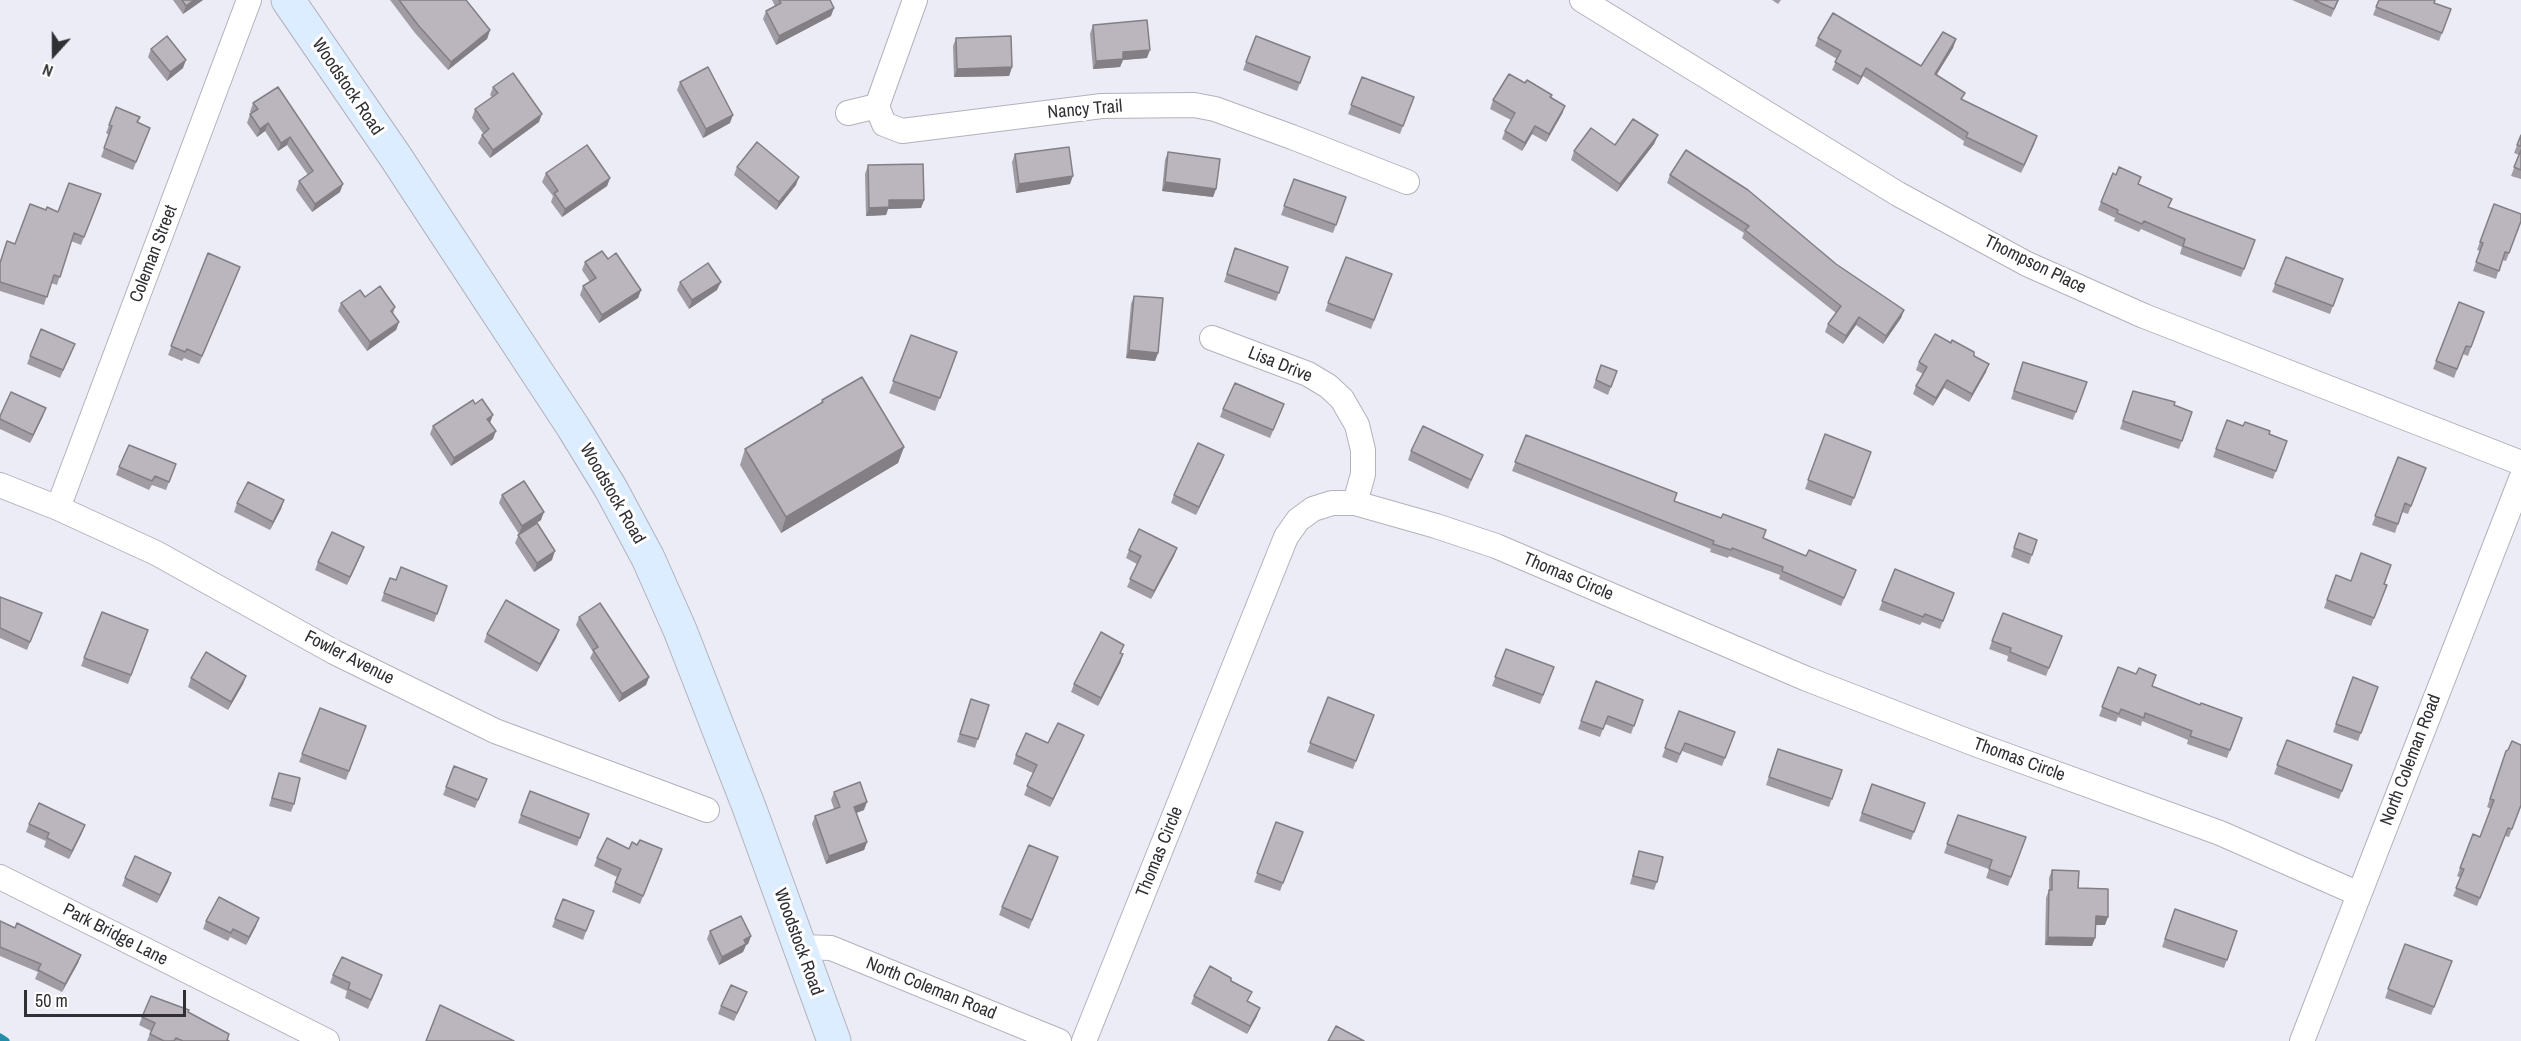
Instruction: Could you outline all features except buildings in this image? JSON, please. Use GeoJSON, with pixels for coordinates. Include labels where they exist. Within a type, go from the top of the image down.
{"type":"FeatureCollection","features":[{"type":"Feature","properties":{"kind":"street","name":"Coleman Street"},"geometry":{"type":"LineString","coordinates":[[58,508],[249,0]]}},
{"type":"Feature","properties":{"kind":"street","name":"Woodstock Road"},"geometry":{"type":"LineString","coordinates":[[288,0],[395,156],[567,417],[611,489],[648,558],[680,630],[749,807],[834,1041]]}},
{"type":"Feature","properties":{"kind":"street"},"geometry":{"type":"LineString","coordinates":[[848,113],[877,106],[915,0]]}},
{"type":"Feature","properties":{"kind":"street","name":"Thompson Place"},"geometry":{"type":"LineString","coordinates":[[1582,0],[1898,194],[2027,264],[2144,316],[2521,463]]}},
{"type":"Feature","properties":{"kind":"street","name":"Nancy Trail"},"geometry":{"type":"LineString","coordinates":[[877,106],[884,124],[902,131],[1102,106],[1194,105],[1215,109],[1407,182]]}},
{"type":"Feature","properties":{"kind":"street","name":"Lisa Drive"},"geometry":{"type":"LineString","coordinates":[[1212,338],[1308,374],[1328,386],[1341,399],[1357,425],[1363,450],[1363,474],[1355,503]]}},
{"type":"Feature","properties":{"kind":"street","name":"North Coleman Road"},"geometry":{"type":"LineString","coordinates":[[2302,1041],[2521,479]]}},
{"type":"Feature","properties":{"kind":"street","name":"Fowler Avenue"},"geometry":{"type":"LineString","coordinates":[[0,485],[58,508],[156,553],[334,652],[495,731],[707,810]]}},
{"type":"Feature","properties":{"kind":"street","name":"Thomas Circle"},"geometry":{"type":"LineString","coordinates":[[1084,1041],[1286,537],[1298,520],[1313,509],[1332,503],[1355,503],[1436,525],[1496,546],[1807,679],[1975,744],[2220,833],[2358,894]]}},
{"type":"Feature","properties":{"kind":"street","name":"Park Bridge Lane"},"geometry":{"type":"LineString","coordinates":[[0,878],[327,1041]]}},
{"type":"Feature","properties":{"kind":"street","name":"North Coleman Road"},"geometry":{"type":"LineString","coordinates":[[800,947],[831,948],[1059,1041]]}},
{"type":"Feature","properties":{"kind":"waterway"},"geometry":{"type":"LineString","coordinates":[[0,1037],[6,1041]]}}]}
